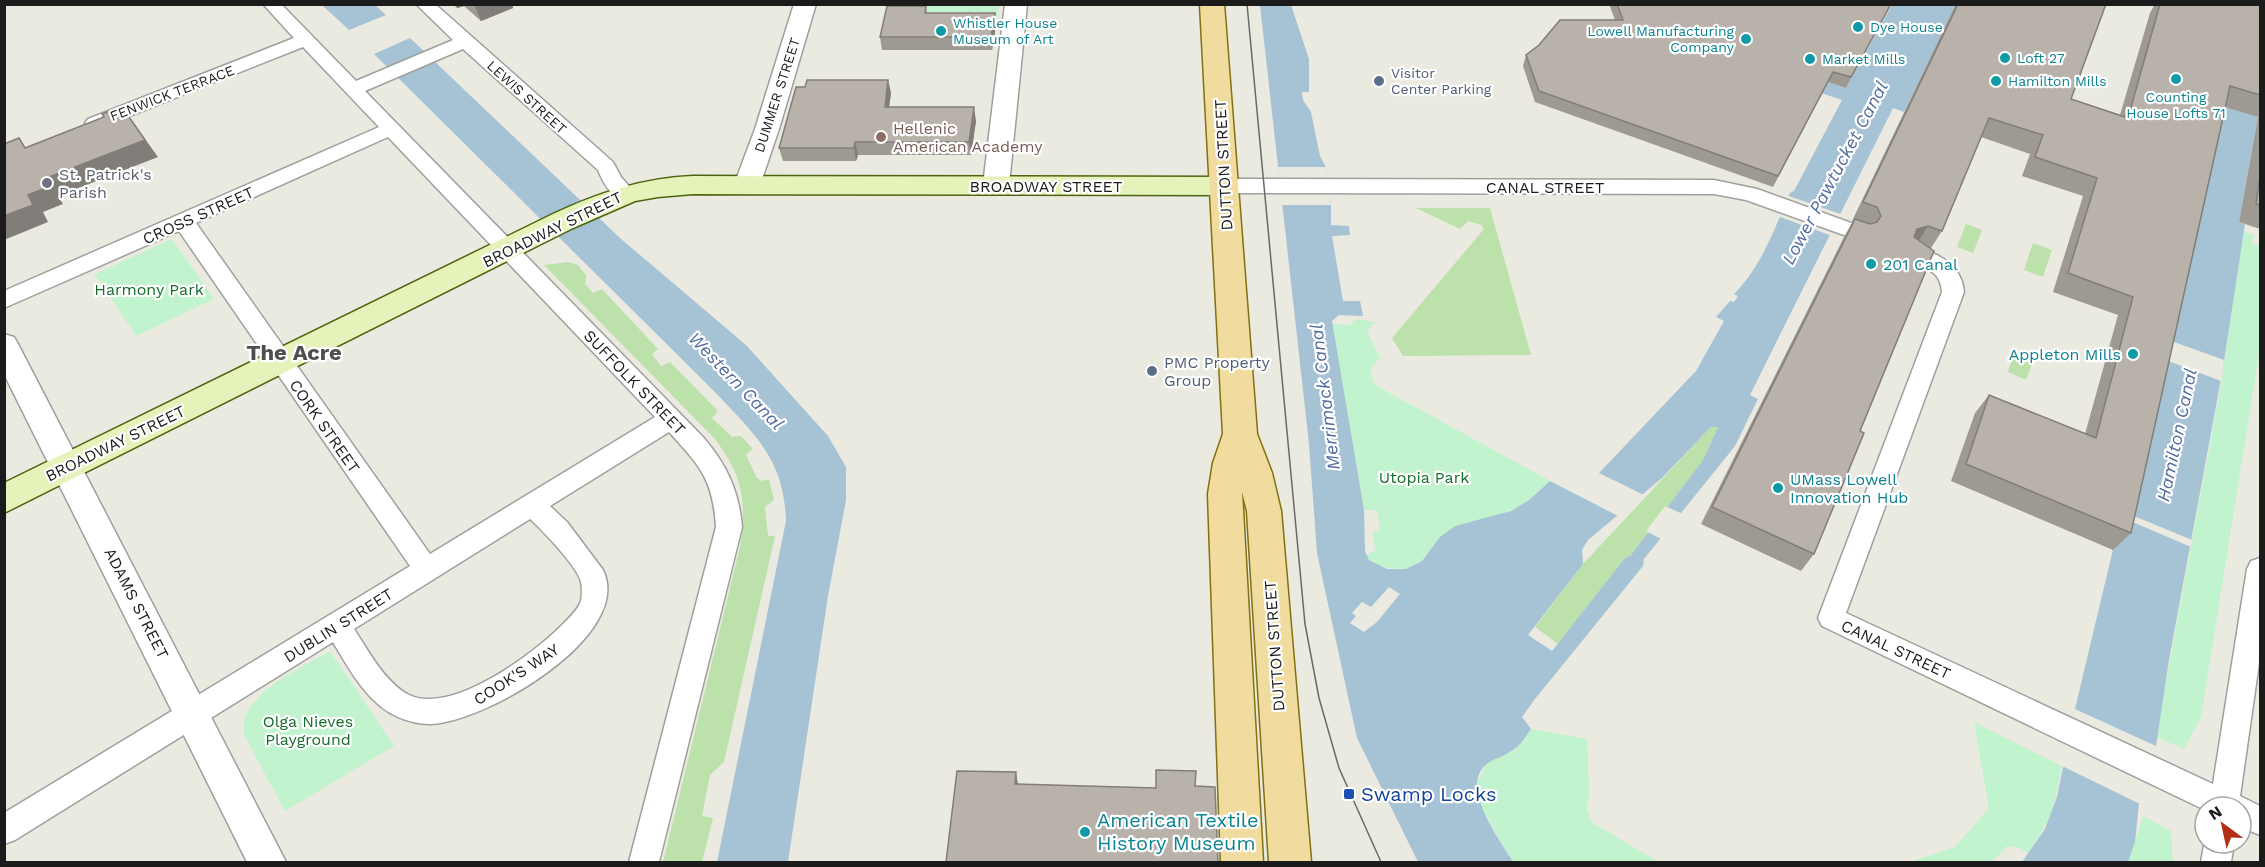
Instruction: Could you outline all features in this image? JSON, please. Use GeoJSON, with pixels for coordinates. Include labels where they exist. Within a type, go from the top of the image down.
{"type":"FeatureCollection","features":[{"type":"Feature","properties":{"kind":"main road","name":"DUTTON STREET"},"geometry":{"type":"LineString","coordinates":[[1212,4],[1240,434],[1255,473],[1264,511],[1290,862]]}},
{"type":"Feature","properties":{"kind":"main road","name":"BROADWAY STREET"},"geometry":{"type":"LineString","coordinates":[[4,499],[617,197],[672,185],[1224,186]]}},
{"type":"Feature","properties":{"kind":"main road","name":"DUTTON STREET"},"geometry":{"type":"LineString","coordinates":[[1240,434],[1230,463],[1225,494],[1242,862]]}},
{"type":"Feature","properties":{"kind":"street","name":"SUFFOLK STREET"},"geometry":{"type":"LineString","coordinates":[[271,4],[390,129],[520,243],[720,476],[728,501],[729,527],[644,862]]}},
{"type":"Feature","properties":{"kind":"street","name":"LEWIS STREET"},"geometry":{"type":"LineString","coordinates":[[424,4],[606,167],[617,197]]}},
{"type":"Feature","properties":{"kind":"street","name":"DUMMER STREET"},"geometry":{"type":"LineString","coordinates":[[747,185],[806,4]]}},
{"type":"Feature","properties":{"kind":"street"},"geometry":{"type":"LineString","coordinates":[[996,185],[1016,4]]}},
{"type":"Feature","properties":{"kind":"street","name":"FENWICK TERRACE"},"geometry":{"type":"LineString","coordinates":[[73,132],[305,40]]}},
{"type":"Feature","properties":{"kind":"street"},"geometry":{"type":"LineString","coordinates":[[353,89],[465,41]]}},
{"type":"Feature","properties":{"kind":"street","name":"CROSS STREET"},"geometry":{"type":"LineString","coordinates":[[4,300],[390,129]]}},
{"type":"Feature","properties":{"kind":"street","name":"CANAL STREET"},"geometry":{"type":"LineString","coordinates":[[1224,186],[1698,186],[1730,188],[1853,231]]}},
{"type":"Feature","properties":{"kind":"street","name":"CORK STREET"},"geometry":{"type":"LineString","coordinates":[[184,222],[427,570]]}},
{"type":"Feature","properties":{"kind":"street","name":"CANAL STREET"},"geometry":{"type":"LineString","coordinates":[[1915,254],[1933,262],[1948,274],[1953,285],[1952,297],[1831,618],[2205,795]]}},
{"type":"Feature","properties":{"kind":"street","name":"ADAMS STREET"},"geometry":{"type":"LineString","coordinates":[[4,344],[267,862]]}},
{"type":"Feature","properties":{"kind":"street","name":"DUBLIN STREET"},"geometry":{"type":"LineString","coordinates":[[4,830],[671,419]]}},
{"type":"Feature","properties":{"kind":"street","name":"COOK'S WAY"},"geometry":{"type":"LineString","coordinates":[[337,625],[386,693],[406,707],[424,712],[468,705],[485,697],[559,649],[592,608],[594,578],[558,528],[532,505]]}},
{"type":"Feature","properties":{"kind":"street"},"geometry":{"type":"LineString","coordinates":[[2232,795],[2260,569]]}},
{"type":"Feature","properties":{"kind":"green space"},"geometry":{"type":"Polygon","coordinates":[[[908,5],[999,5],[997,19],[905,20],[908,5]]]}},
{"type":"Feature","properties":{"kind":"green space"},"geometry":{"type":"Polygon","coordinates":[[[1416,208],[1490,208],[1531,355],[1403,356],[1392,338],[1484,229],[1481,225],[1468,221],[1460,229],[1416,208]]]}},
{"type":"Feature","properties":{"kind":"green space"},"geometry":{"type":"Polygon","coordinates":[[[1966,224],[1982,230],[1973,253],[1957,247],[1966,224]]]}},
{"type":"Feature","properties":{"kind":"green space"},"geometry":{"type":"Polygon","coordinates":[[[2243,231],[2254,235],[2252,244],[2260,247],[2260,348],[2201,717],[2184,749],[2156,737],[2222,379],[2243,231]]]}},
{"type":"Feature","properties":{"kind":"green space","name":"Harmony Park"},"geometry":{"type":"Polygon","coordinates":[[[172,239],[214,299],[136,336],[95,274],[172,239]]]}},
{"type":"Feature","properties":{"kind":"green space"},"geometry":{"type":"Polygon","coordinates":[[[2033,243],[2052,250],[2043,277],[2024,270],[2033,243]]]}},
{"type":"Feature","properties":{"kind":"green space"},"geometry":{"type":"Polygon","coordinates":[[[568,262],[578,265],[586,275],[585,284],[593,293],[602,289],[658,349],[652,354],[661,366],[670,362],[718,411],[712,418],[732,437],[741,436],[753,449],[746,455],[757,478],[762,481],[769,479],[774,500],[765,507],[768,536],[775,536],[724,762],[710,775],[702,816],[713,818],[702,862],[663,862],[740,547],[743,516],[741,490],[732,465],[715,439],[544,265],[568,262]]]}},
{"type":"Feature","properties":{"kind":"green space","name":"Utopia Park"},"geometry":{"type":"Polygon","coordinates":[[[1355,319],[1375,322],[1367,331],[1380,358],[1370,369],[1375,385],[1550,481],[1521,506],[1439,541],[1421,561],[1406,569],[1379,567],[1369,560],[1367,555],[1375,550],[1373,531],[1380,530],[1377,510],[1364,510],[1332,324],[1351,325],[1355,319]]]}},
{"type":"Feature","properties":{"kind":"green space"},"geometry":{"type":"Polygon","coordinates":[[[2013,356],[2032,364],[2026,380],[2008,372],[2013,356]]]}},
{"type":"Feature","properties":{"kind":"green space"},"geometry":{"type":"Polygon","coordinates":[[[1711,427],[1718,427],[1703,460],[1631,555],[1625,558],[1558,644],[1535,627],[1583,564],[1711,427]]]}},
{"type":"Feature","properties":{"kind":"green space","name":"Olga Nieves Playground"},"geometry":{"type":"Polygon","coordinates":[[[330,651],[394,746],[285,811],[245,737],[244,722],[259,696],[272,685],[330,651]]]}},
{"type":"Feature","properties":{"kind":"green space"},"geometry":{"type":"Polygon","coordinates":[[[1974,722],[2062,766],[2052,813],[2029,854],[2020,848],[2007,846],[1992,862],[1910,862],[1955,847],[1989,808],[1974,722]]]}},
{"type":"Feature","properties":{"kind":"green space"},"geometry":{"type":"Polygon","coordinates":[[[1531,729],[1587,739],[1589,794],[1587,808],[1591,822],[1659,862],[1513,862],[1479,804],[1477,784],[1486,764],[1515,750],[1531,729]]]}},
{"type":"Feature","properties":{"kind":"green space"},"geometry":{"type":"Polygon","coordinates":[[[2143,816],[2171,831],[2173,862],[2128,862],[2143,816]]]}},
{"type":"Feature","properties":{"kind":"water"},"geometry":{"type":"Polygon","coordinates":[[[322,5],[375,5],[386,15],[349,30],[322,5]]]}},
{"type":"Feature","properties":{"kind":"water"},"geometry":{"type":"Polygon","coordinates":[[[1260,5],[1291,5],[1309,59],[1309,92],[1302,92],[1303,100],[1311,112],[1320,156],[1326,167],[1331,225],[1349,226],[1350,235],[1332,236],[1343,301],[1360,301],[1363,316],[1339,315],[1332,321],[1364,510],[1365,551],[1369,560],[1387,569],[1406,569],[1422,561],[1440,537],[1455,526],[1511,511],[1529,500],[1550,481],[1572,482],[1599,473],[1696,371],[1724,321],[1716,317],[1730,301],[1734,302],[1738,296],[1734,294],[1760,259],[1790,193],[1794,191],[1842,100],[1681,46],[1666,29],[1846,88],[1892,5],[1956,5],[1904,112],[1893,108],[1750,395],[1758,399],[1735,446],[1644,559],[1643,566],[1522,717],[1531,729],[1523,741],[1510,752],[1488,763],[1480,773],[1477,785],[1484,813],[1513,862],[1418,862],[1357,738],[1317,553],[1309,444],[1260,5]],[[1711,427],[1662,478],[1588,540],[1582,550],[1583,564],[1528,635],[1552,651],[1625,558],[1631,555],[1703,460],[1718,427],[1711,427]]]}},
{"type":"Feature","properties":{"kind":"water","name":"Hamilton Canal"},"geometry":{"type":"Polygon","coordinates":[[[2237,5],[2250,114],[2258,117],[2239,222],[2245,224],[2223,368],[2169,660],[2156,746],[2139,803],[2135,842],[2128,862],[2022,862],[2045,829],[2057,797],[2075,709],[2237,5]]]}},
{"type":"Feature","properties":{"kind":"water","name":"Western Canal"},"geometry":{"type":"Polygon","coordinates":[[[410,38],[620,238],[746,345],[828,436],[846,467],[846,500],[828,596],[788,862],[717,862],[786,521],[784,499],[773,463],[753,433],[712,389],[374,54],[410,38]]]}},
{"type":"Feature","properties":{"kind":"pier"},"geometry":{"type":"Polygon","coordinates":[[[1278,167],[1326,167],[1331,205],[1282,205],[1278,167]]]}},
{"type":"Feature","properties":{"kind":"pier"},"geometry":{"type":"Polygon","coordinates":[[[1786,195],[1843,215],[1832,236],[1777,216],[1786,195]]]}},
{"type":"Feature","properties":{"kind":"pier"},"geometry":{"type":"Polygon","coordinates":[[[2163,338],[2224,360],[2221,381],[2158,357],[2163,338]]]}},
{"type":"Feature","properties":{"kind":"pier"},"geometry":{"type":"Polygon","coordinates":[[[1596,471],[1646,496],[1620,517],[1550,481],[1582,478],[1596,471]]]}},
{"type":"Feature","properties":{"kind":"pier"},"geometry":{"type":"Polygon","coordinates":[[[1665,506],[1685,515],[1665,541],[1646,531],[1665,506]]]}},
{"type":"Feature","properties":{"kind":"pier"},"geometry":{"type":"Polygon","coordinates":[[[2122,511],[2192,540],[2191,547],[2121,517],[2122,511]]]}},
{"type":"Feature","properties":{"kind":"pier"},"geometry":{"type":"Polygon","coordinates":[[[1389,587],[1400,594],[1377,622],[1364,632],[1350,623],[1356,616],[1352,613],[1362,602],[1371,607],[1389,587]]]}},
{"type":"Feature","properties":{"kind":"pier"},"geometry":{"type":"Polygon","coordinates":[[[2075,709],[2156,746],[2142,805],[2062,766],[2075,709]]]}},
{"type":"Feature","properties":{"kind":"building"},"geometry":{"type":"Polygon","coordinates":[[[1617,4],[1891,4],[1851,77],[1833,72],[1778,176],[1539,91],[1526,55],[1539,45],[1560,20],[1623,20],[1617,4]]]}},
{"type":"Feature","properties":{"kind":"building"},"geometry":{"type":"Polygon","coordinates":[[[1958,4],[2106,4],[2071,99],[2128,118],[2160,4],[2260,4],[2260,95],[2230,86],[2131,533],[1966,464],[1989,395],[2096,438],[2133,297],[2068,273],[2097,178],[2035,157],[2043,135],[1989,118],[1942,231],[1928,226],[1917,229],[1914,237],[1934,251],[1860,431],[1864,433],[1814,554],[1712,507],[1855,219],[1870,224],[1877,222],[1881,216],[1877,207],[1863,202],[1958,4]]]}},
{"type":"Feature","properties":{"kind":"building"},"geometry":{"type":"Polygon","coordinates":[[[887,6],[926,6],[925,13],[995,13],[991,37],[880,37],[887,6]]]}},
{"type":"Feature","properties":{"kind":"building","name":"Hellenic American Academy"},"geometry":{"type":"Polygon","coordinates":[[[807,80],[888,80],[885,107],[974,107],[969,142],[855,142],[854,148],[779,148],[796,87],[805,87],[807,80]]]}},
{"type":"Feature","properties":{"kind":"building"},"geometry":{"type":"Polygon","coordinates":[[[122,107],[145,140],[44,179],[48,187],[28,195],[33,205],[4,216],[4,144],[19,138],[25,148],[104,117],[102,114],[122,107]]]}},
{"type":"Feature","properties":{"kind":"building"},"geometry":{"type":"Polygon","coordinates":[[[2260,176],[2260,205],[2256,204],[2260,176]]]}},
{"type":"Feature","properties":{"kind":"building","name":"American Textile History Museum"},"geometry":{"type":"Polygon","coordinates":[[[1156,770],[1196,771],[1195,786],[1215,787],[1218,862],[946,862],[957,771],[1016,772],[1015,784],[1156,788],[1156,770]]]}},
{"type":"Feature","properties":{"kind":"tram line"},"geometry":{"type":"LineString","coordinates":[[1247,4],[1305,624],[1319,698],[1339,768],[1381,862]]}},
{"type":"Feature","properties":{"kind":"place","name":"Dye House"},"geometry":{"type":"Point","coordinates":[1858,27]}},
{"type":"Feature","properties":{"kind":"place","name":"Whistler House Museum of Art"},"geometry":{"type":"Point","coordinates":[941,31]}},
{"type":"Feature","properties":{"kind":"place","name":"Lowell Manufacturing Company"},"geometry":{"type":"Point","coordinates":[1746,39]}},
{"type":"Feature","properties":{"kind":"place","name":"Loft 27"},"geometry":{"type":"Point","coordinates":[2005,58]}},
{"type":"Feature","properties":{"kind":"place","name":"Market Mills"},"geometry":{"type":"Point","coordinates":[1810,59]}},
{"type":"Feature","properties":{"kind":"place","name":"Counting House Lofts 71"},"geometry":{"type":"Point","coordinates":[2176,79]}},
{"type":"Feature","properties":{"kind":"place","name":"Visitor Center Parking"},"geometry":{"type":"Point","coordinates":[1379,81]}},
{"type":"Feature","properties":{"kind":"place","name":"Hamilton Mills"},"geometry":{"type":"Point","coordinates":[1996,81]}},
{"type":"Feature","properties":{"kind":"place","name":"Hellenic American Academy"},"geometry":{"type":"Point","coordinates":[881,137]}},
{"type":"Feature","properties":{"kind":"place","name":"St. Patrick's Parish"},"geometry":{"type":"Point","coordinates":[47,183]}},
{"type":"Feature","properties":{"kind":"place","name":"201 Canal"},"geometry":{"type":"Point","coordinates":[1871,264]}},
{"type":"Feature","properties":{"kind":"place","name":"Appleton Mills"},"geometry":{"type":"Point","coordinates":[2133,354]}},
{"type":"Feature","properties":{"kind":"place","name":"PMC Property Group"},"geometry":{"type":"Point","coordinates":[1152,371]}},
{"type":"Feature","properties":{"kind":"place","name":"UMass Lowell Innovation Hub"},"geometry":{"type":"Point","coordinates":[1778,488]}},
{"type":"Feature","properties":{"kind":"place","name":"Swamp Locks"},"geometry":{"type":"Point","coordinates":[1349,794]}},
{"type":"Feature","properties":{"kind":"place","name":"American Textile History Museum"},"geometry":{"type":"Point","coordinates":[1085,832]}},
{"type":"Feature","properties":{"kind":"district","name":"The Acre"},"geometry":{"type":"Point","coordinates":[294,352]}},
{"type":"Feature","properties":{"kind":"water label","name":"Lower Pawtucket Canal"},"geometry":{"type":"Point","coordinates":[1835,173]}},
{"type":"Feature","properties":{"kind":"water label","name":"Merrimack Canal"},"geometry":{"type":"Point","coordinates":[1325,397]}}]}
